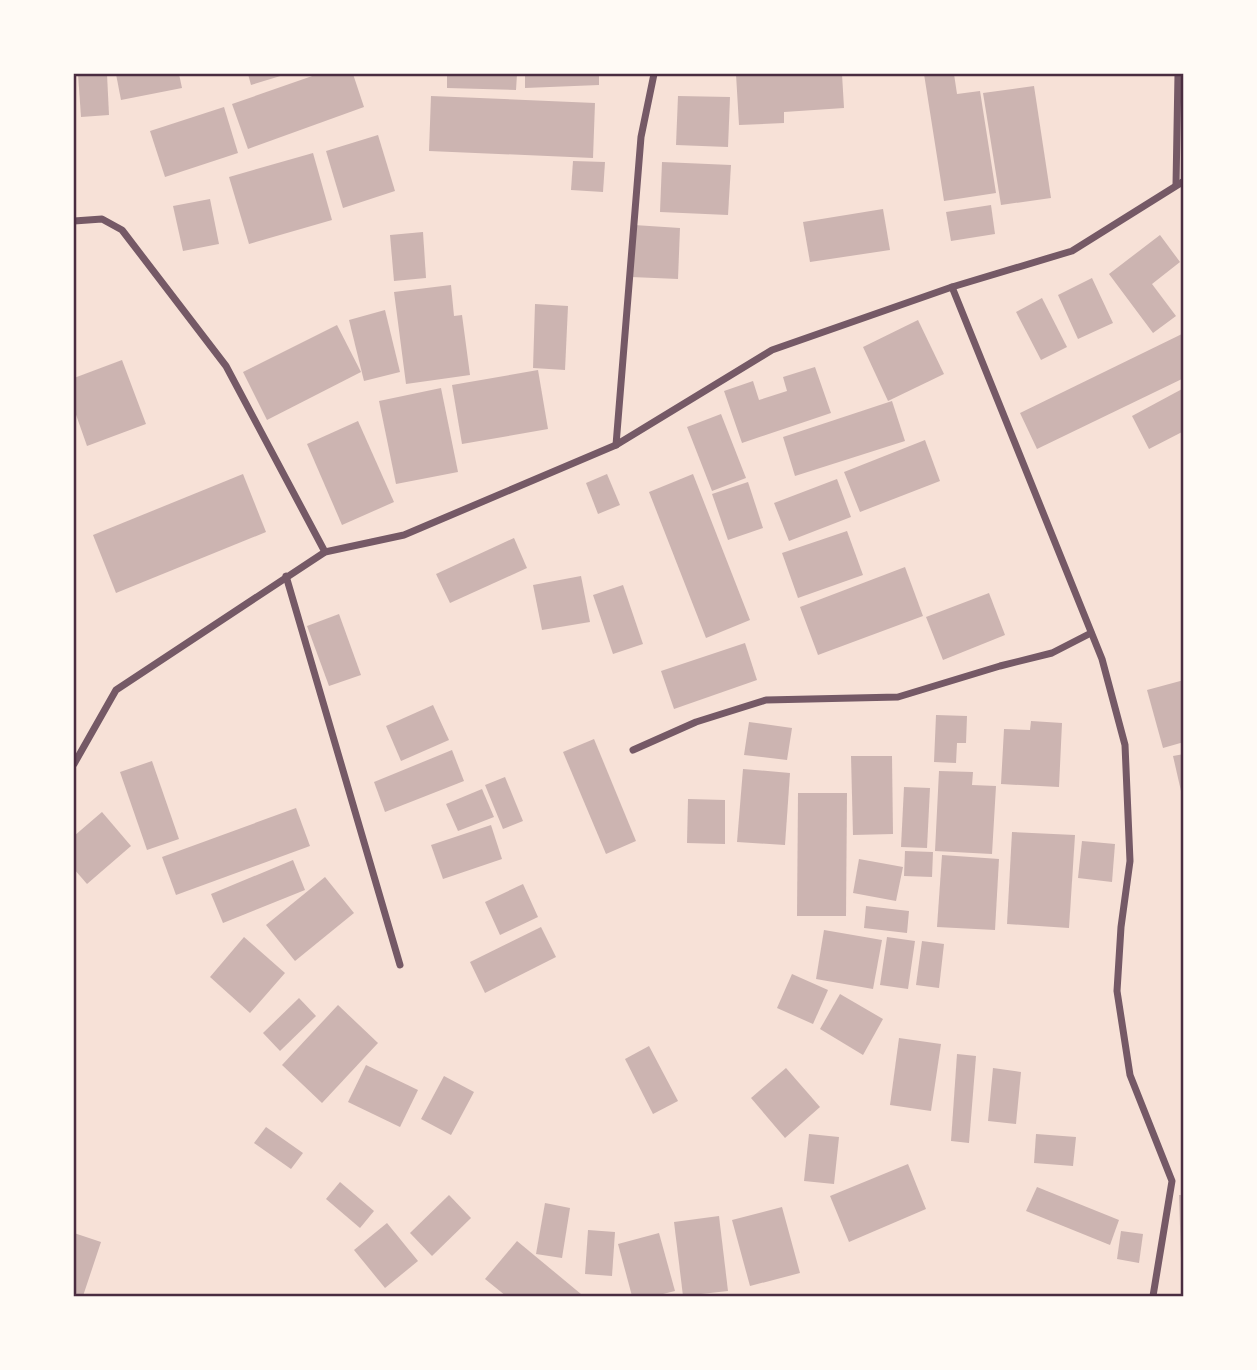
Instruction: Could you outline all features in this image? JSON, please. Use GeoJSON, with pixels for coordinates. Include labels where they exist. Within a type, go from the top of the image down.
{"type":"FeatureCollection","features":[{"type":"Feature","properties":{"kind":"street"},"geometry":{"type":"LineString","coordinates":[[616,445],[641,137],[654,74]]}},
{"type":"Feature","properties":{"kind":"street"},"geometry":{"type":"LineString","coordinates":[[74,764],[116,690],[324,552],[404,535],[616,445],[772,350],[952,287],[1072,251],[1180,183],[1178,74]]}},
{"type":"Feature","properties":{"kind":"street"},"geometry":{"type":"LineString","coordinates":[[74,221],[102,219],[122,230],[226,366],[324,552]]}},
{"type":"Feature","properties":{"kind":"street"},"geometry":{"type":"LineString","coordinates":[[952,287],[1102,659],[1125,745],[1130,861],[1121,927],[1117,991],[1130,1075],[1172,1181],[1153,1297]]}},
{"type":"Feature","properties":{"kind":"street"},"geometry":{"type":"LineString","coordinates":[[286,576],[400,965]]}},
{"type":"Feature","properties":{"kind":"street"},"geometry":{"type":"LineString","coordinates":[[633,750],[696,722],[766,700],[898,697],[1052,653],[1091,633]]}},
{"type":"Feature","properties":{"kind":"building"},"geometry":{"type":"Polygon","coordinates":[[[78,74],[107,74],[109,115],[81,117],[78,74]]]}},
{"type":"Feature","properties":{"kind":"building"},"geometry":{"type":"Polygon","coordinates":[[[116,74],[179,74],[182,88],[121,100],[116,74]]]}},
{"type":"Feature","properties":{"kind":"building"},"geometry":{"type":"Polygon","coordinates":[[[248,74],[287,74],[251,85],[248,74]]]}},
{"type":"Feature","properties":{"kind":"building"},"geometry":{"type":"Polygon","coordinates":[[[318,74],[353,74],[364,107],[248,149],[232,104],[318,74]]]}},
{"type":"Feature","properties":{"kind":"building"},"geometry":{"type":"Polygon","coordinates":[[[447,74],[517,74],[516,90],[447,88],[447,74]]]}},
{"type":"Feature","properties":{"kind":"building"},"geometry":{"type":"Polygon","coordinates":[[[525,74],[599,74],[599,85],[525,88],[525,74]]]}},
{"type":"Feature","properties":{"kind":"building"},"geometry":{"type":"Polygon","coordinates":[[[736,74],[842,74],[844,108],[784,112],[784,123],[739,125],[736,74]]]}},
{"type":"Feature","properties":{"kind":"building"},"geometry":{"type":"Polygon","coordinates":[[[924,74],[954,74],[957,94],[980,91],[996,193],[944,201],[924,74]]]}},
{"type":"Feature","properties":{"kind":"building"},"geometry":{"type":"Polygon","coordinates":[[[1034,86],[1051,198],[1001,205],[983,93],[1034,86]]]}},
{"type":"Feature","properties":{"kind":"building"},"geometry":{"type":"Polygon","coordinates":[[[431,96],[595,103],[593,158],[429,151],[431,96]]]}},
{"type":"Feature","properties":{"kind":"building"},"geometry":{"type":"Polygon","coordinates":[[[678,96],[730,97],[728,147],[676,145],[678,96]]]}},
{"type":"Feature","properties":{"kind":"building"},"geometry":{"type":"Polygon","coordinates":[[[224,107],[238,153],[165,177],[150,131],[224,107]]]}},
{"type":"Feature","properties":{"kind":"building"},"geometry":{"type":"Polygon","coordinates":[[[378,135],[395,191],[343,208],[326,151],[378,135]]]}},
{"type":"Feature","properties":{"kind":"building"},"geometry":{"type":"Polygon","coordinates":[[[313,153],[332,220],[249,244],[229,177],[313,153]]]}},
{"type":"Feature","properties":{"kind":"building"},"geometry":{"type":"Polygon","coordinates":[[[573,161],[605,162],[603,192],[571,190],[573,161]]]}},
{"type":"Feature","properties":{"kind":"building"},"geometry":{"type":"Polygon","coordinates":[[[662,162],[731,165],[728,215],[660,212],[662,162]]]}},
{"type":"Feature","properties":{"kind":"building"},"geometry":{"type":"Polygon","coordinates":[[[210,199],[219,244],[183,251],[173,206],[210,199]]]}},
{"type":"Feature","properties":{"kind":"building"},"geometry":{"type":"Polygon","coordinates":[[[991,205],[995,234],[951,241],[946,212],[991,205]]]}},
{"type":"Feature","properties":{"kind":"building"},"geometry":{"type":"Polygon","coordinates":[[[883,209],[890,250],[810,262],[803,222],[883,209]]]}},
{"type":"Feature","properties":{"kind":"building"},"geometry":{"type":"Polygon","coordinates":[[[634,225],[680,228],[678,279],[631,277],[634,225]]]}},
{"type":"Feature","properties":{"kind":"building"},"geometry":{"type":"Polygon","coordinates":[[[423,232],[426,278],[394,281],[390,235],[423,232]]]}},
{"type":"Feature","properties":{"kind":"building"},"geometry":{"type":"Polygon","coordinates":[[[1160,235],[1180,262],[1152,284],[1176,316],[1153,333],[1109,274],[1160,235]]]}},
{"type":"Feature","properties":{"kind":"building"},"geometry":{"type":"Polygon","coordinates":[[[1092,278],[1113,323],[1078,339],[1058,295],[1092,278]]]}},
{"type":"Feature","properties":{"kind":"building"},"geometry":{"type":"Polygon","coordinates":[[[451,285],[454,316],[462,315],[470,375],[406,384],[394,292],[451,285]]]}},
{"type":"Feature","properties":{"kind":"building"},"geometry":{"type":"Polygon","coordinates":[[[1042,298],[1067,347],[1041,360],[1016,312],[1042,298]]]}},
{"type":"Feature","properties":{"kind":"building"},"geometry":{"type":"Polygon","coordinates":[[[535,304],[568,306],[565,370],[533,368],[535,304]]]}},
{"type":"Feature","properties":{"kind":"building"},"geometry":{"type":"Polygon","coordinates":[[[385,310],[400,372],[364,381],[349,320],[385,310]]]}},
{"type":"Feature","properties":{"kind":"building"},"geometry":{"type":"Polygon","coordinates":[[[918,320],[944,374],[888,401],[863,347],[918,320]]]}},
{"type":"Feature","properties":{"kind":"building"},"geometry":{"type":"Polygon","coordinates":[[[337,325],[361,372],[267,420],[243,372],[337,325]]]}},
{"type":"Feature","properties":{"kind":"building"},"geometry":{"type":"Polygon","coordinates":[[[1184,333],[1184,378],[1037,449],[1020,413],[1184,333]]]}},
{"type":"Feature","properties":{"kind":"building"},"geometry":{"type":"Polygon","coordinates":[[[122,360],[146,424],[87,446],[74,409],[74,378],[122,360]]]}},
{"type":"Feature","properties":{"kind":"building"},"geometry":{"type":"Polygon","coordinates":[[[815,367],[831,413],[742,443],[724,391],[753,381],[759,400],[787,391],[783,377],[815,367]]]}},
{"type":"Feature","properties":{"kind":"building"},"geometry":{"type":"Polygon","coordinates":[[[538,370],[548,429],[462,444],[452,385],[538,370]]]}},
{"type":"Feature","properties":{"kind":"building"},"geometry":{"type":"Polygon","coordinates":[[[441,388],[458,472],[396,484],[379,401],[441,388]]]}},
{"type":"Feature","properties":{"kind":"building"},"geometry":{"type":"Polygon","coordinates":[[[1184,388],[1184,431],[1149,449],[1132,416],[1184,388]]]}},
{"type":"Feature","properties":{"kind":"building"},"geometry":{"type":"Polygon","coordinates":[[[892,401],[905,441],[795,476],[783,437],[892,401]]]}},
{"type":"Feature","properties":{"kind":"building"},"geometry":{"type":"Polygon","coordinates":[[[721,414],[746,478],[712,491],[687,427],[721,414]]]}},
{"type":"Feature","properties":{"kind":"building"},"geometry":{"type":"Polygon","coordinates":[[[358,421],[394,502],[342,525],[307,444],[358,421]]]}},
{"type":"Feature","properties":{"kind":"building"},"geometry":{"type":"Polygon","coordinates":[[[925,440],[940,481],[860,512],[844,472],[925,440]]]}},
{"type":"Feature","properties":{"kind":"building"},"geometry":{"type":"Polygon","coordinates":[[[243,474],[266,532],[116,593],[93,535],[243,474]]]}},
{"type":"Feature","properties":{"kind":"building"},"geometry":{"type":"Polygon","coordinates":[[[607,474],[620,505],[598,514],[586,483],[607,474]]]}},
{"type":"Feature","properties":{"kind":"building"},"geometry":{"type":"Polygon","coordinates":[[[693,474],[750,620],[706,638],[649,492],[693,474]]]}},
{"type":"Feature","properties":{"kind":"building"},"geometry":{"type":"Polygon","coordinates":[[[837,479],[851,517],[789,541],[774,503],[837,479]]]}},
{"type":"Feature","properties":{"kind":"building"},"geometry":{"type":"Polygon","coordinates":[[[748,482],[763,528],[728,540],[712,494],[748,482]]]}},
{"type":"Feature","properties":{"kind":"building"},"geometry":{"type":"Polygon","coordinates":[[[847,531],[863,575],[798,598],[782,553],[847,531]]]}},
{"type":"Feature","properties":{"kind":"building"},"geometry":{"type":"Polygon","coordinates":[[[514,538],[527,568],[450,603],[436,574],[514,538]]]}},
{"type":"Feature","properties":{"kind":"building"},"geometry":{"type":"Polygon","coordinates":[[[905,567],[923,616],[818,655],[800,607],[905,567]]]}},
{"type":"Feature","properties":{"kind":"building"},"geometry":{"type":"Polygon","coordinates":[[[581,576],[590,622],[542,630],[533,585],[581,576]]]}},
{"type":"Feature","properties":{"kind":"building"},"geometry":{"type":"Polygon","coordinates":[[[623,585],[643,644],[613,654],[593,595],[623,585]]]}},
{"type":"Feature","properties":{"kind":"building"},"geometry":{"type":"Polygon","coordinates":[[[989,593],[1005,635],[943,660],[926,617],[989,593]]]}},
{"type":"Feature","properties":{"kind":"building"},"geometry":{"type":"Polygon","coordinates":[[[339,614],[361,675],[329,686],[307,626],[339,614]]]}},
{"type":"Feature","properties":{"kind":"building"},"geometry":{"type":"Polygon","coordinates":[[[745,643],[757,680],[674,709],[661,671],[745,643]]]}},
{"type":"Feature","properties":{"kind":"building"},"geometry":{"type":"Polygon","coordinates":[[[1184,680],[1184,742],[1163,748],[1147,690],[1184,680]]]}},
{"type":"Feature","properties":{"kind":"building"},"geometry":{"type":"Polygon","coordinates":[[[433,705],[449,740],[401,761],[386,726],[433,705]]]}},
{"type":"Feature","properties":{"kind":"building"},"geometry":{"type":"Polygon","coordinates":[[[936,715],[967,716],[966,743],[957,743],[956,763],[934,762],[936,715]]]}},
{"type":"Feature","properties":{"kind":"building"},"geometry":{"type":"Polygon","coordinates":[[[1031,721],[1062,723],[1059,787],[1001,784],[1004,729],[1030,730],[1031,721]]]}},
{"type":"Feature","properties":{"kind":"building"},"geometry":{"type":"Polygon","coordinates":[[[749,722],[792,728],[787,760],[744,755],[749,722]]]}},
{"type":"Feature","properties":{"kind":"building"},"geometry":{"type":"Polygon","coordinates":[[[594,739],[636,841],[606,854],[563,752],[594,739]]]}},
{"type":"Feature","properties":{"kind":"building"},"geometry":{"type":"Polygon","coordinates":[[[452,750],[464,781],[385,812],[374,782],[452,750]]]}},
{"type":"Feature","properties":{"kind":"building"},"geometry":{"type":"Polygon","coordinates":[[[1184,754],[1184,791],[1181,791],[1173,756],[1184,754]]]}},
{"type":"Feature","properties":{"kind":"building"},"geometry":{"type":"Polygon","coordinates":[[[851,756],[892,756],[893,834],[853,835],[851,756]]]}},
{"type":"Feature","properties":{"kind":"building"},"geometry":{"type":"Polygon","coordinates":[[[152,761],[179,839],[147,850],[120,772],[152,761]]]}},
{"type":"Feature","properties":{"kind":"building"},"geometry":{"type":"Polygon","coordinates":[[[743,769],[790,773],[785,845],[737,842],[743,769]]]}},
{"type":"Feature","properties":{"kind":"building"},"geometry":{"type":"Polygon","coordinates":[[[939,771],[973,772],[972,785],[996,786],[992,854],[935,851],[939,771]]]}},
{"type":"Feature","properties":{"kind":"building"},"geometry":{"type":"Polygon","coordinates":[[[505,777],[523,821],[503,829],[485,785],[505,777]]]}},
{"type":"Feature","properties":{"kind":"building"},"geometry":{"type":"Polygon","coordinates":[[[904,787],[930,788],[927,848],[901,847],[904,787]]]}},
{"type":"Feature","properties":{"kind":"building"},"geometry":{"type":"Polygon","coordinates":[[[482,789],[494,817],[458,831],[446,804],[482,789]]]}},
{"type":"Feature","properties":{"kind":"building"},"geometry":{"type":"Polygon","coordinates":[[[798,793],[847,793],[846,916],[797,916],[798,793]]]}},
{"type":"Feature","properties":{"kind":"building"},"geometry":{"type":"Polygon","coordinates":[[[688,799],[725,800],[725,844],[687,843],[688,799]]]}},
{"type":"Feature","properties":{"kind":"building"},"geometry":{"type":"Polygon","coordinates":[[[296,808],[310,846],[176,895],[162,857],[296,808]]]}},
{"type":"Feature","properties":{"kind":"building"},"geometry":{"type":"Polygon","coordinates":[[[102,812],[131,846],[87,884],[74,869],[74,836],[102,812]]]}},
{"type":"Feature","properties":{"kind":"building"},"geometry":{"type":"Polygon","coordinates":[[[491,825],[502,859],[443,879],[431,845],[491,825]]]}},
{"type":"Feature","properties":{"kind":"building"},"geometry":{"type":"Polygon","coordinates":[[[1012,832],[1075,835],[1069,928],[1007,924],[1012,832]]]}},
{"type":"Feature","properties":{"kind":"building"},"geometry":{"type":"Polygon","coordinates":[[[1082,841],[1115,844],[1112,882],[1078,878],[1082,841]]]}},
{"type":"Feature","properties":{"kind":"building"},"geometry":{"type":"Polygon","coordinates":[[[905,851],[933,852],[932,877],[904,876],[905,851]]]}},
{"type":"Feature","properties":{"kind":"building"},"geometry":{"type":"Polygon","coordinates":[[[942,855],[999,859],[995,930],[937,927],[942,855]]]}},
{"type":"Feature","properties":{"kind":"building"},"geometry":{"type":"Polygon","coordinates":[[[859,859],[903,867],[896,901],[853,893],[859,859]]]}},
{"type":"Feature","properties":{"kind":"building"},"geometry":{"type":"Polygon","coordinates":[[[293,860],[305,890],[223,923],[211,894],[293,860]]]}},
{"type":"Feature","properties":{"kind":"building"},"geometry":{"type":"Polygon","coordinates":[[[325,877],[354,913],[295,961],[266,925],[325,877]]]}},
{"type":"Feature","properties":{"kind":"building"},"geometry":{"type":"Polygon","coordinates":[[[523,884],[538,917],[500,935],[485,902],[523,884]]]}},
{"type":"Feature","properties":{"kind":"building"},"geometry":{"type":"Polygon","coordinates":[[[866,906],[909,911],[907,933],[864,928],[866,906]]]}},
{"type":"Feature","properties":{"kind":"building"},"geometry":{"type":"Polygon","coordinates":[[[541,927],[556,957],[485,993],[470,962],[541,927]]]}},
{"type":"Feature","properties":{"kind":"building"},"geometry":{"type":"Polygon","coordinates":[[[824,930],[882,940],[873,989],[816,979],[824,930]]]}},
{"type":"Feature","properties":{"kind":"building"},"geometry":{"type":"Polygon","coordinates":[[[244,937],[285,973],[250,1013],[210,977],[244,937]]]}},
{"type":"Feature","properties":{"kind":"building"},"geometry":{"type":"Polygon","coordinates":[[[887,937],[915,941],[908,989],[880,985],[887,937]]]}},
{"type":"Feature","properties":{"kind":"building"},"geometry":{"type":"Polygon","coordinates":[[[922,941],[944,944],[939,988],[916,985],[922,941]]]}},
{"type":"Feature","properties":{"kind":"building"},"geometry":{"type":"Polygon","coordinates":[[[792,974],[828,990],[813,1024],[777,1008],[792,974]]]}},
{"type":"Feature","properties":{"kind":"building"},"geometry":{"type":"Polygon","coordinates":[[[840,994],[883,1019],[863,1055],[820,1029],[840,994]]]}},
{"type":"Feature","properties":{"kind":"building"},"geometry":{"type":"Polygon","coordinates":[[[299,998],[316,1016],[280,1051],[263,1033],[299,998]]]}},
{"type":"Feature","properties":{"kind":"building"},"geometry":{"type":"Polygon","coordinates":[[[338,1005],[378,1043],[322,1103],[282,1065],[338,1005]]]}},
{"type":"Feature","properties":{"kind":"building"},"geometry":{"type":"Polygon","coordinates":[[[899,1038],[941,1044],[931,1111],[890,1105],[899,1038]]]}},
{"type":"Feature","properties":{"kind":"building"},"geometry":{"type":"Polygon","coordinates":[[[649,1046],[678,1101],[653,1114],[625,1059],[649,1046]]]}},
{"type":"Feature","properties":{"kind":"building"},"geometry":{"type":"Polygon","coordinates":[[[957,1054],[976,1056],[969,1143],[951,1141],[957,1054]]]}},
{"type":"Feature","properties":{"kind":"building"},"geometry":{"type":"Polygon","coordinates":[[[366,1065],[418,1090],[400,1127],[348,1102],[366,1065]]]}},
{"type":"Feature","properties":{"kind":"building"},"geometry":{"type":"Polygon","coordinates":[[[786,1068],[820,1107],[785,1138],[751,1098],[786,1068]]]}},
{"type":"Feature","properties":{"kind":"building"},"geometry":{"type":"Polygon","coordinates":[[[993,1068],[1021,1072],[1016,1124],[988,1121],[993,1068]]]}},
{"type":"Feature","properties":{"kind":"building"},"geometry":{"type":"Polygon","coordinates":[[[444,1076],[474,1092],[451,1135],[421,1119],[444,1076]]]}},
{"type":"Feature","properties":{"kind":"building"},"geometry":{"type":"Polygon","coordinates":[[[266,1127],[303,1153],[291,1169],[254,1143],[266,1127]]]}},
{"type":"Feature","properties":{"kind":"building"},"geometry":{"type":"Polygon","coordinates":[[[809,1134],[839,1137],[834,1184],[804,1181],[809,1134]]]}},
{"type":"Feature","properties":{"kind":"building"},"geometry":{"type":"Polygon","coordinates":[[[1036,1134],[1076,1137],[1073,1166],[1034,1163],[1036,1134]]]}},
{"type":"Feature","properties":{"kind":"building"},"geometry":{"type":"Polygon","coordinates":[[[908,1164],[926,1209],[849,1242],[830,1196],[908,1164]]]}},
{"type":"Feature","properties":{"kind":"building"},"geometry":{"type":"Polygon","coordinates":[[[340,1182],[374,1211],[360,1228],[326,1199],[340,1182]]]}},
{"type":"Feature","properties":{"kind":"building"},"geometry":{"type":"Polygon","coordinates":[[[1037,1187],[1119,1220],[1110,1245],[1026,1211],[1037,1187]]]}},
{"type":"Feature","properties":{"kind":"building"},"geometry":{"type":"Polygon","coordinates":[[[449,1195],[471,1218],[432,1256],[410,1233],[449,1195]]]}},
{"type":"Feature","properties":{"kind":"building"},"geometry":{"type":"Polygon","coordinates":[[[1179,1195],[1184,1195],[1184,1259],[1181,1259],[1179,1195]]]}},
{"type":"Feature","properties":{"kind":"building"},"geometry":{"type":"Polygon","coordinates":[[[545,1203],[570,1208],[562,1258],[536,1254],[545,1203]]]}},
{"type":"Feature","properties":{"kind":"building"},"geometry":{"type":"Polygon","coordinates":[[[782,1207],[800,1273],[750,1286],[732,1220],[782,1207]]]}},
{"type":"Feature","properties":{"kind":"building"},"geometry":{"type":"Polygon","coordinates":[[[719,1216],[728,1291],[683,1296],[674,1222],[719,1216]]]}},
{"type":"Feature","properties":{"kind":"building"},"geometry":{"type":"Polygon","coordinates":[[[387,1223],[418,1261],[385,1288],[354,1250],[387,1223]]]}},
{"type":"Feature","properties":{"kind":"building"},"geometry":{"type":"Polygon","coordinates":[[[588,1230],[615,1232],[612,1276],[585,1274],[588,1230]]]}},
{"type":"Feature","properties":{"kind":"building"},"geometry":{"type":"Polygon","coordinates":[[[1121,1231],[1143,1234],[1139,1263],[1117,1259],[1121,1231]]]}},
{"type":"Feature","properties":{"kind":"building"},"geometry":{"type":"Polygon","coordinates":[[[74,1233],[101,1242],[83,1296],[74,1293],[74,1233]]]}},
{"type":"Feature","properties":{"kind":"building"},"geometry":{"type":"Polygon","coordinates":[[[659,1233],[675,1291],[655,1296],[632,1296],[618,1244],[659,1233]]]}},
{"type":"Feature","properties":{"kind":"building"},"geometry":{"type":"Polygon","coordinates":[[[517,1241],[581,1294],[506,1296],[485,1279],[517,1241]]]}}]}
